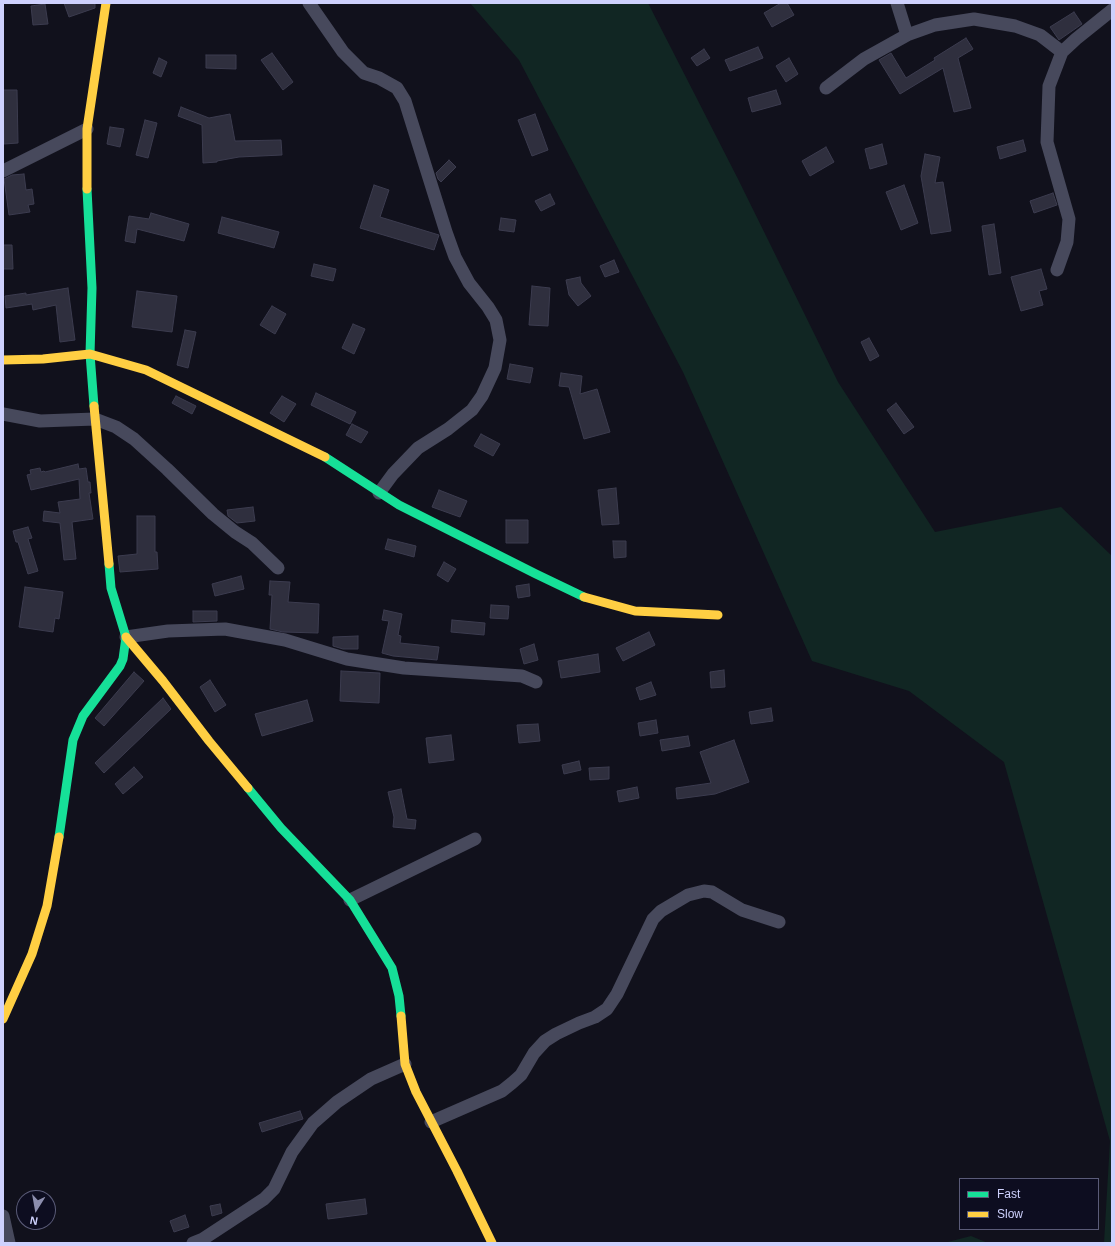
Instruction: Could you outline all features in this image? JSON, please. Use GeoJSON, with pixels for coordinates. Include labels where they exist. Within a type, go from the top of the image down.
{"type":"FeatureCollection","features":[{"type":"Feature","properties":{"kind":"street"},"geometry":{"type":"LineString","coordinates":[[106,3],[87,129],[87,186],[92,288],[90,354],[111,588],[126,637],[281,828],[350,900],[380,947],[392,968],[399,996],[405,1064],[416,1092],[486,1239]]}},
{"type":"Feature","properties":{"kind":"street"},"geometry":{"type":"LineString","coordinates":[[309,3],[343,52],[364,73],[379,78],[397,88],[405,101],[455,257],[469,283],[488,307],[496,320],[500,340],[495,368],[482,396],[472,410],[448,429],[418,448],[393,474],[379,492]]}},
{"type":"Feature","properties":{"kind":"street"},"geometry":{"type":"LineString","coordinates":[[897,3],[907,35]]}},
{"type":"Feature","properties":{"kind":"street"},"geometry":{"type":"LineString","coordinates":[[1058,270],[1067,242],[1070,219],[1047,142],[1049,86],[1062,52],[1112,10]]}},
{"type":"Feature","properties":{"kind":"street"},"geometry":{"type":"LineString","coordinates":[[826,88],[864,59],[907,35],[935,25],[974,19],[1015,26],[1040,35],[1062,52]]}},
{"type":"Feature","properties":{"kind":"street"},"geometry":{"type":"LineString","coordinates":[[3,171],[87,129]]}},
{"type":"Feature","properties":{"kind":"street"},"geometry":{"type":"LineString","coordinates":[[3,360],[43,359],[90,354],[146,370],[320,454],[399,504],[482,548],[589,598],[635,611],[718,615]]}},
{"type":"Feature","properties":{"kind":"street"},"geometry":{"type":"LineString","coordinates":[[3,414],[40,421],[95,419],[116,427],[134,440],[214,514],[235,532],[252,543],[278,568]]}},
{"type":"Feature","properties":{"kind":"street"},"geometry":{"type":"LineString","coordinates":[[126,637],[168,630],[225,629],[285,640],[347,659],[404,668],[522,676],[536,682]]}},
{"type":"Feature","properties":{"kind":"street"},"geometry":{"type":"LineString","coordinates":[[3,1019],[32,954],[47,906],[72,740],[83,716],[120,666],[123,660],[126,637]]}},
{"type":"Feature","properties":{"kind":"street"},"geometry":{"type":"LineString","coordinates":[[350,900],[475,839]]}},
{"type":"Feature","properties":{"kind":"street"},"geometry":{"type":"LineString","coordinates":[[431,1122],[502,1091],[521,1075],[534,1053],[545,1041],[556,1034],[595,1017],[607,1009],[617,994],[653,919],[661,911],[681,899],[696,892],[712,892],[742,910],[779,922]]}},
{"type":"Feature","properties":{"kind":"street"},"geometry":{"type":"LineString","coordinates":[[193,1243],[203,1239],[264,1199],[274,1189],[292,1152],[313,1123],[337,1102],[371,1079],[405,1064]]}},
{"type":"Feature","properties":{"kind":"street"},"geometry":{"type":"LineString","coordinates":[[3,1216],[9,1243]]}},
{"type":"Feature","properties":{"kind":"green space"},"geometry":{"type":"Polygon","coordinates":[[[470,3],[648,3],[738,179],[838,382],[935,532],[1061,507],[1112,556],[1112,1243],[1104,1243],[1110,1141],[1004,762],[909,691],[812,661],[683,372],[519,60],[470,3]]]}},
{"type":"Feature","properties":{"kind":"green space"},"geometry":{"type":"Polygon","coordinates":[[[971,1236],[988,1243],[944,1243],[971,1236]]]}},
{"type":"Feature","properties":{"kind":"building"},"geometry":{"type":"Polygon","coordinates":[[[64,3],[95,3],[95,8],[69,17],[64,3]]]}},
{"type":"Feature","properties":{"kind":"building"},"geometry":{"type":"Polygon","coordinates":[[[781,3],[787,3],[794,15],[772,27],[764,13],[781,3]]]}},
{"type":"Feature","properties":{"kind":"building"},"geometry":{"type":"Polygon","coordinates":[[[45,4],[48,24],[33,25],[31,6],[45,4]]]}},
{"type":"Feature","properties":{"kind":"building"},"geometry":{"type":"Polygon","coordinates":[[[1074,12],[1082,24],[1059,40],[1050,27],[1074,12]]]}},
{"type":"Feature","properties":{"kind":"building"},"geometry":{"type":"Polygon","coordinates":[[[966,38],[973,49],[958,58],[971,108],[954,112],[943,68],[900,94],[879,60],[891,53],[906,78],[966,38]]]}},
{"type":"Feature","properties":{"kind":"building"},"geometry":{"type":"Polygon","coordinates":[[[758,47],[763,58],[730,71],[725,60],[758,47]]]}},
{"type":"Feature","properties":{"kind":"building"},"geometry":{"type":"Polygon","coordinates":[[[704,49],[710,58],[697,66],[691,58],[704,49]]]}},
{"type":"Feature","properties":{"kind":"building"},"geometry":{"type":"Polygon","coordinates":[[[272,53],[293,82],[283,90],[261,60],[272,53]]]}},
{"type":"Feature","properties":{"kind":"building"},"geometry":{"type":"Polygon","coordinates":[[[206,55],[236,55],[236,69],[206,68],[206,55]]]}},
{"type":"Feature","properties":{"kind":"building"},"geometry":{"type":"Polygon","coordinates":[[[159,58],[167,62],[161,77],[153,73],[159,58]]]}},
{"type":"Feature","properties":{"kind":"building"},"geometry":{"type":"Polygon","coordinates":[[[789,58],[798,74],[786,82],[776,66],[789,58]]]}},
{"type":"Feature","properties":{"kind":"building"},"geometry":{"type":"Polygon","coordinates":[[[3,90],[17,90],[18,143],[4,144],[3,90]]]}},
{"type":"Feature","properties":{"kind":"building"},"geometry":{"type":"Polygon","coordinates":[[[776,90],[781,104],[752,112],[748,98],[776,90]]]}},
{"type":"Feature","properties":{"kind":"building"},"geometry":{"type":"Polygon","coordinates":[[[181,107],[209,118],[230,114],[235,141],[281,140],[282,155],[239,157],[217,162],[203,163],[202,125],[178,116],[181,107]]]}},
{"type":"Feature","properties":{"kind":"building"},"geometry":{"type":"Polygon","coordinates":[[[535,114],[548,150],[532,156],[518,120],[535,114]]]}},
{"type":"Feature","properties":{"kind":"building"},"geometry":{"type":"Polygon","coordinates":[[[145,120],[157,123],[148,158],[136,155],[145,120]]]}},
{"type":"Feature","properties":{"kind":"building"},"geometry":{"type":"Polygon","coordinates":[[[110,127],[124,129],[120,147],[107,144],[110,127]]]}},
{"type":"Feature","properties":{"kind":"building"},"geometry":{"type":"Polygon","coordinates":[[[1023,140],[1026,151],[1000,159],[997,147],[1023,140]]]}},
{"type":"Feature","properties":{"kind":"building"},"geometry":{"type":"Polygon","coordinates":[[[882,144],[887,164],[870,169],[865,149],[882,144]]]}},
{"type":"Feature","properties":{"kind":"building"},"geometry":{"type":"Polygon","coordinates":[[[826,147],[834,162],[810,176],[802,161],[826,147]]]}},
{"type":"Feature","properties":{"kind":"building"},"geometry":{"type":"Polygon","coordinates":[[[925,154],[940,157],[935,183],[943,182],[951,231],[931,234],[921,176],[925,154]]]}},
{"type":"Feature","properties":{"kind":"building"},"geometry":{"type":"Polygon","coordinates":[[[449,160],[456,167],[441,182],[436,173],[449,160]]]}},
{"type":"Feature","properties":{"kind":"building"},"geometry":{"type":"Polygon","coordinates":[[[24,174],[26,190],[32,189],[34,204],[28,205],[30,212],[9,215],[4,179],[12,175],[24,174]]]}},
{"type":"Feature","properties":{"kind":"building"},"geometry":{"type":"Polygon","coordinates":[[[374,185],[389,190],[380,217],[439,235],[434,250],[360,228],[374,185]]]}},
{"type":"Feature","properties":{"kind":"building"},"geometry":{"type":"Polygon","coordinates":[[[904,185],[918,223],[901,230],[886,192],[904,185]]]}},
{"type":"Feature","properties":{"kind":"building"},"geometry":{"type":"Polygon","coordinates":[[[1053,193],[1057,205],[1034,213],[1030,201],[1053,193]]]}},
{"type":"Feature","properties":{"kind":"building"},"geometry":{"type":"Polygon","coordinates":[[[550,194],[555,204],[541,211],[535,201],[550,194]]]}},
{"type":"Feature","properties":{"kind":"building"},"geometry":{"type":"Polygon","coordinates":[[[151,213],[189,224],[184,241],[137,229],[135,243],[125,241],[129,216],[149,219],[151,213]]]}},
{"type":"Feature","properties":{"kind":"building"},"geometry":{"type":"Polygon","coordinates":[[[222,217],[279,232],[274,248],[218,233],[222,217]]]}},
{"type":"Feature","properties":{"kind":"building"},"geometry":{"type":"Polygon","coordinates":[[[501,218],[516,220],[514,232],[499,230],[501,218]]]}},
{"type":"Feature","properties":{"kind":"building"},"geometry":{"type":"Polygon","coordinates":[[[994,224],[1001,273],[989,275],[982,226],[994,224]]]}},
{"type":"Feature","properties":{"kind":"building"},"geometry":{"type":"Polygon","coordinates":[[[3,245],[12,245],[13,269],[3,269],[3,245]]]}},
{"type":"Feature","properties":{"kind":"building"},"geometry":{"type":"Polygon","coordinates":[[[614,260],[619,272],[605,277],[600,266],[614,260]]]}},
{"type":"Feature","properties":{"kind":"building"},"geometry":{"type":"Polygon","coordinates":[[[314,264],[336,269],[333,281],[311,276],[314,264]]]}},
{"type":"Feature","properties":{"kind":"building"},"geometry":{"type":"Polygon","coordinates":[[[1041,269],[1047,289],[1039,291],[1043,305],[1021,311],[1011,277],[1041,269]]]}},
{"type":"Feature","properties":{"kind":"building"},"geometry":{"type":"Polygon","coordinates":[[[580,277],[581,283],[591,296],[578,306],[569,295],[566,280],[580,277]]]}},
{"type":"Feature","properties":{"kind":"building"},"geometry":{"type":"Polygon","coordinates":[[[532,286],[550,288],[548,326],[529,325],[532,286]]]}},
{"type":"Feature","properties":{"kind":"building"},"geometry":{"type":"Polygon","coordinates":[[[68,288],[75,340],[60,342],[56,305],[33,310],[32,304],[6,308],[5,296],[26,293],[26,295],[68,288]]]}},
{"type":"Feature","properties":{"kind":"building"},"geometry":{"type":"Polygon","coordinates":[[[137,291],[177,296],[172,332],[132,327],[137,291]]]}},
{"type":"Feature","properties":{"kind":"building"},"geometry":{"type":"Polygon","coordinates":[[[272,306],[286,314],[275,334],[260,325],[272,306]]]}},
{"type":"Feature","properties":{"kind":"building"},"geometry":{"type":"Polygon","coordinates":[[[353,324],[365,329],[354,354],[342,348],[353,324]]]}},
{"type":"Feature","properties":{"kind":"building"},"geometry":{"type":"Polygon","coordinates":[[[185,330],[196,332],[188,368],[177,365],[185,330]]]}},
{"type":"Feature","properties":{"kind":"building"},"geometry":{"type":"Polygon","coordinates":[[[869,338],[879,356],[870,361],[861,342],[869,338]]]}},
{"type":"Feature","properties":{"kind":"building"},"geometry":{"type":"Polygon","coordinates":[[[510,364],[533,368],[530,383],[507,379],[510,364]]]}},
{"type":"Feature","properties":{"kind":"building"},"geometry":{"type":"Polygon","coordinates":[[[561,373],[582,376],[580,394],[597,389],[610,432],[584,439],[569,387],[559,386],[561,373]]]}},
{"type":"Feature","properties":{"kind":"building"},"geometry":{"type":"Polygon","coordinates":[[[316,393],[356,412],[350,424],[311,405],[316,393]]]}},
{"type":"Feature","properties":{"kind":"building"},"geometry":{"type":"Polygon","coordinates":[[[176,396],[196,406],[192,414],[172,403],[176,396]]]}},
{"type":"Feature","properties":{"kind":"building"},"geometry":{"type":"Polygon","coordinates":[[[282,396],[296,404],[284,422],[270,413],[282,396]]]}},
{"type":"Feature","properties":{"kind":"building"},"geometry":{"type":"Polygon","coordinates":[[[896,403],[914,427],[904,434],[887,410],[896,403]]]}},
{"type":"Feature","properties":{"kind":"building"},"geometry":{"type":"Polygon","coordinates":[[[352,424],[368,432],[361,443],[346,435],[352,424]]]}},
{"type":"Feature","properties":{"kind":"building"},"geometry":{"type":"Polygon","coordinates":[[[481,434],[500,444],[493,456],[474,446],[481,434]]]}},
{"type":"Feature","properties":{"kind":"building"},"geometry":{"type":"Polygon","coordinates":[[[78,464],[79,469],[86,468],[88,482],[90,482],[91,493],[89,493],[93,519],[72,522],[76,559],[64,560],[60,523],[43,521],[44,511],[60,513],[58,502],[80,499],[79,479],[31,490],[27,475],[31,474],[30,470],[40,468],[41,472],[45,472],[78,464]]]}},
{"type":"Feature","properties":{"kind":"building"},"geometry":{"type":"Polygon","coordinates":[[[616,488],[619,524],[602,525],[598,490],[616,488]]]}},
{"type":"Feature","properties":{"kind":"building"},"geometry":{"type":"Polygon","coordinates":[[[439,490],[467,501],[460,517],[432,507],[439,490]]]}},
{"type":"Feature","properties":{"kind":"building"},"geometry":{"type":"Polygon","coordinates":[[[253,507],[255,521],[237,523],[228,516],[227,510],[253,507]]]}},
{"type":"Feature","properties":{"kind":"building"},"geometry":{"type":"Polygon","coordinates":[[[137,516],[155,516],[155,552],[157,552],[158,569],[120,572],[118,556],[137,554],[137,516]]]}},
{"type":"Feature","properties":{"kind":"building"},"geometry":{"type":"Polygon","coordinates":[[[506,520],[528,520],[528,543],[506,543],[506,520]]]}},
{"type":"Feature","properties":{"kind":"building"},"geometry":{"type":"Polygon","coordinates":[[[28,527],[32,538],[28,539],[38,571],[28,574],[13,531],[28,527]]]}},
{"type":"Feature","properties":{"kind":"building"},"geometry":{"type":"Polygon","coordinates":[[[388,539],[416,546],[414,557],[385,549],[388,539]]]}},
{"type":"Feature","properties":{"kind":"building"},"geometry":{"type":"Polygon","coordinates":[[[613,541],[626,541],[626,557],[614,558],[613,541]]]}},
{"type":"Feature","properties":{"kind":"building"},"geometry":{"type":"Polygon","coordinates":[[[444,562],[456,569],[448,582],[437,575],[444,562]]]}},
{"type":"Feature","properties":{"kind":"building"},"geometry":{"type":"Polygon","coordinates":[[[241,576],[244,589],[215,596],[212,584],[241,576]]]}},
{"type":"Feature","properties":{"kind":"building"},"geometry":{"type":"Polygon","coordinates":[[[270,581],[290,582],[288,602],[319,604],[318,633],[283,632],[270,629],[272,595],[269,595],[270,581]]]}},
{"type":"Feature","properties":{"kind":"building"},"geometry":{"type":"Polygon","coordinates":[[[529,584],[530,596],[518,598],[516,586],[529,584]]]}},
{"type":"Feature","properties":{"kind":"building"},"geometry":{"type":"Polygon","coordinates":[[[25,587],[63,592],[59,619],[55,618],[53,632],[19,627],[25,587]]]}},
{"type":"Feature","properties":{"kind":"building"},"geometry":{"type":"Polygon","coordinates":[[[491,605],[509,606],[508,619],[490,618],[491,605]]]}},
{"type":"Feature","properties":{"kind":"building"},"geometry":{"type":"Polygon","coordinates":[[[384,610],[402,614],[398,635],[401,636],[400,643],[439,647],[437,660],[393,656],[382,653],[389,621],[382,620],[384,610]]]}},
{"type":"Feature","properties":{"kind":"building"},"geometry":{"type":"Polygon","coordinates":[[[193,611],[217,611],[217,621],[193,622],[193,611]]]}},
{"type":"Feature","properties":{"kind":"building"},"geometry":{"type":"Polygon","coordinates":[[[452,620],[485,623],[484,635],[451,632],[452,620]]]}},
{"type":"Feature","properties":{"kind":"building"},"geometry":{"type":"Polygon","coordinates":[[[649,632],[655,645],[623,661],[616,648],[649,632]]]}},
{"type":"Feature","properties":{"kind":"building"},"geometry":{"type":"Polygon","coordinates":[[[358,636],[358,649],[343,649],[333,646],[333,637],[358,636]]]}},
{"type":"Feature","properties":{"kind":"building"},"geometry":{"type":"Polygon","coordinates":[[[534,644],[538,660],[524,664],[520,649],[534,644]]]}},
{"type":"Feature","properties":{"kind":"building"},"geometry":{"type":"Polygon","coordinates":[[[598,654],[600,672],[561,678],[558,661],[598,654]]]}},
{"type":"Feature","properties":{"kind":"building"},"geometry":{"type":"Polygon","coordinates":[[[724,670],[725,687],[711,688],[710,672],[724,670]]]}},
{"type":"Feature","properties":{"kind":"building"},"geometry":{"type":"Polygon","coordinates":[[[341,671],[380,673],[379,703],[340,701],[341,671]]]}},
{"type":"Feature","properties":{"kind":"building"},"geometry":{"type":"Polygon","coordinates":[[[134,672],[144,681],[104,726],[95,718],[134,672]]]}},
{"type":"Feature","properties":{"kind":"building"},"geometry":{"type":"Polygon","coordinates":[[[210,680],[226,705],[215,712],[200,687],[210,680]]]}},
{"type":"Feature","properties":{"kind":"building"},"geometry":{"type":"Polygon","coordinates":[[[651,682],[656,695],[640,700],[636,688],[651,682]]]}},
{"type":"Feature","properties":{"kind":"building"},"geometry":{"type":"Polygon","coordinates":[[[163,698],[171,709],[104,773],[95,763],[163,698]]]}},
{"type":"Feature","properties":{"kind":"building"},"geometry":{"type":"Polygon","coordinates":[[[307,700],[313,721],[262,736],[255,714],[307,700]]]}},
{"type":"Feature","properties":{"kind":"building"},"geometry":{"type":"Polygon","coordinates":[[[771,708],[773,721],[751,724],[749,712],[771,708]]]}},
{"type":"Feature","properties":{"kind":"building"},"geometry":{"type":"Polygon","coordinates":[[[656,720],[658,733],[640,736],[638,723],[656,720]]]}},
{"type":"Feature","properties":{"kind":"building"},"geometry":{"type":"Polygon","coordinates":[[[538,724],[540,741],[519,743],[517,725],[538,724]]]}},
{"type":"Feature","properties":{"kind":"building"},"geometry":{"type":"Polygon","coordinates":[[[451,735],[454,760],[429,763],[426,738],[451,735]]]}},
{"type":"Feature","properties":{"kind":"building"},"geometry":{"type":"Polygon","coordinates":[[[688,736],[690,746],[662,751],[660,740],[688,736]]]}},
{"type":"Feature","properties":{"kind":"building"},"geometry":{"type":"Polygon","coordinates":[[[734,740],[749,782],[715,794],[677,799],[676,788],[711,783],[700,752],[734,740]]]}},
{"type":"Feature","properties":{"kind":"building"},"geometry":{"type":"Polygon","coordinates":[[[579,761],[581,770],[564,774],[562,765],[579,761]]]}},
{"type":"Feature","properties":{"kind":"building"},"geometry":{"type":"Polygon","coordinates":[[[134,767],[143,777],[123,794],[115,784],[134,767]]]}},
{"type":"Feature","properties":{"kind":"building"},"geometry":{"type":"Polygon","coordinates":[[[609,767],[609,779],[590,780],[589,768],[609,767]]]}},
{"type":"Feature","properties":{"kind":"building"},"geometry":{"type":"Polygon","coordinates":[[[637,787],[639,798],[619,802],[617,791],[637,787]]]}},
{"type":"Feature","properties":{"kind":"building"},"geometry":{"type":"Polygon","coordinates":[[[401,789],[407,819],[416,820],[415,829],[393,827],[394,817],[388,792],[401,789]]]}},
{"type":"Feature","properties":{"kind":"building"},"geometry":{"type":"Polygon","coordinates":[[[300,1111],[303,1119],[262,1132],[259,1123],[300,1111]]]}},
{"type":"Feature","properties":{"kind":"building"},"geometry":{"type":"Polygon","coordinates":[[[365,1199],[367,1214],[328,1219],[326,1204],[365,1199]]]}},
{"type":"Feature","properties":{"kind":"building"},"geometry":{"type":"Polygon","coordinates":[[[220,1204],[222,1213],[212,1216],[210,1206],[220,1204]]]}},
{"type":"Feature","properties":{"kind":"building"},"geometry":{"type":"Polygon","coordinates":[[[185,1215],[189,1227],[174,1232],[170,1221],[185,1215]]]}},
{"type":"Feature","properties":{"kind":"traffic: fast"},"geometry":{"type":"LineString","coordinates":[[87,189],[92,288],[90,354],[94,406]]}},
{"type":"Feature","properties":{"kind":"traffic: fast"},"geometry":{"type":"LineString","coordinates":[[325,457],[399,505],[584,597]]}},
{"type":"Feature","properties":{"kind":"traffic: fast"},"geometry":{"type":"LineString","coordinates":[[59,837],[73,740],[83,716],[120,666],[123,659],[126,637],[111,588],[109,564]]}},
{"type":"Feature","properties":{"kind":"traffic: fast"},"geometry":{"type":"LineString","coordinates":[[248,788],[281,828],[350,900],[392,968],[399,996],[401,1016]]}},
{"type":"Feature","properties":{"kind":"traffic: slow"},"geometry":{"type":"LineString","coordinates":[[87,189],[87,129],[106,3]]}},
{"type":"Feature","properties":{"kind":"traffic: slow"},"geometry":{"type":"LineString","coordinates":[[3,360],[43,359],[90,354],[146,370],[325,457]]}},
{"type":"Feature","properties":{"kind":"traffic: slow"},"geometry":{"type":"LineString","coordinates":[[94,406],[109,564]]}},
{"type":"Feature","properties":{"kind":"traffic: slow"},"geometry":{"type":"LineString","coordinates":[[584,597],[635,611],[718,615]]}},
{"type":"Feature","properties":{"kind":"traffic: slow"},"geometry":{"type":"LineString","coordinates":[[126,637],[248,788]]}},
{"type":"Feature","properties":{"kind":"traffic: slow"},"geometry":{"type":"LineString","coordinates":[[3,1019],[32,954],[47,906],[59,837]]}},
{"type":"Feature","properties":{"kind":"traffic: slow"},"geometry":{"type":"LineString","coordinates":[[401,1016],[405,1064],[416,1092],[492,1243]]}}]}
